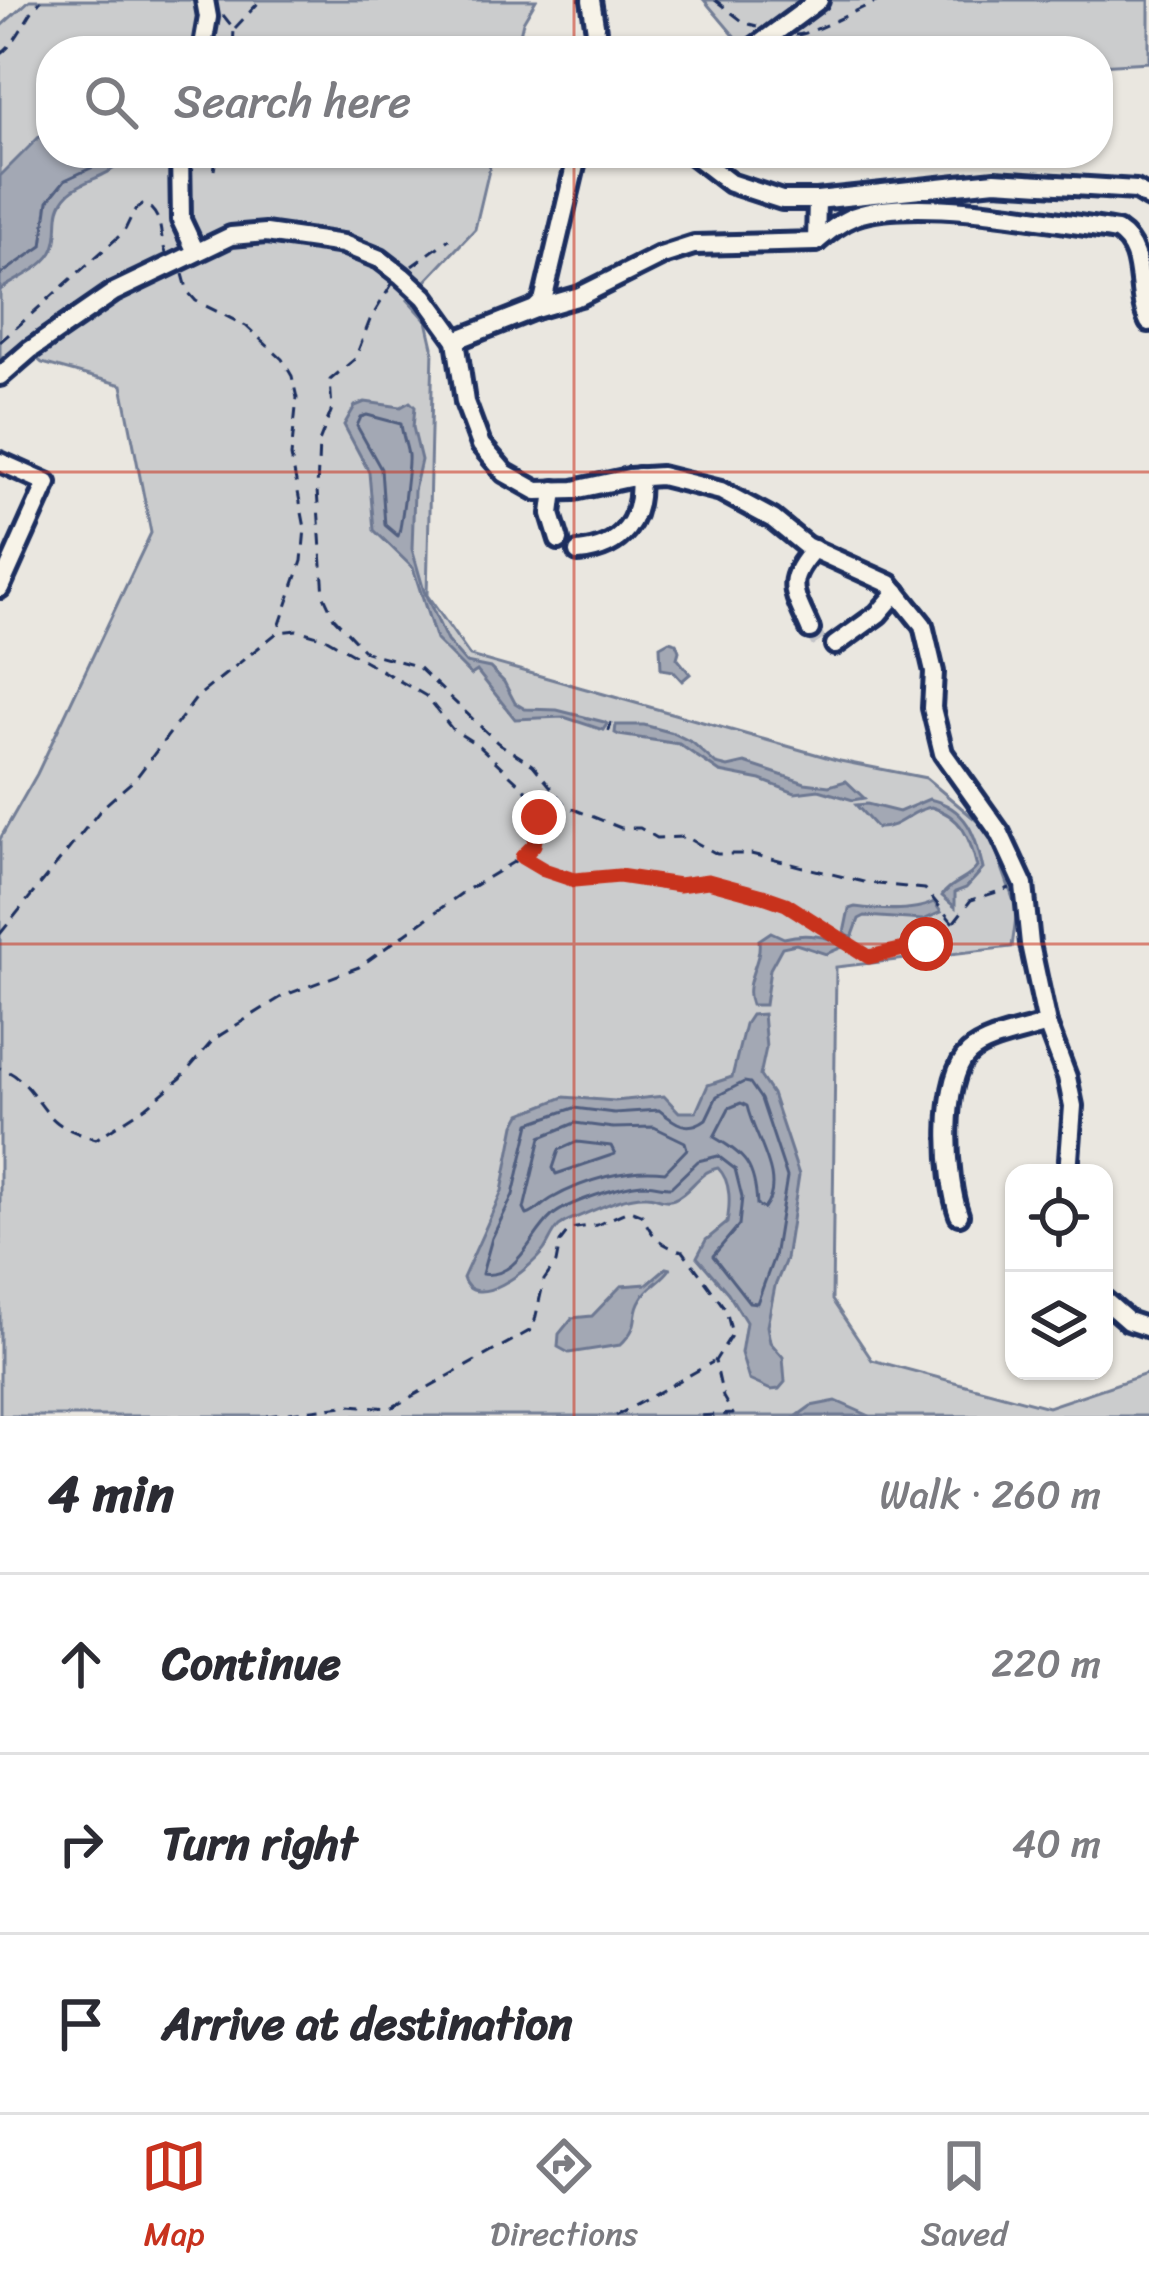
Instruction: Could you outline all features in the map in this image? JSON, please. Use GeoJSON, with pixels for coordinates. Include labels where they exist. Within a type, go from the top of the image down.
{"type":"FeatureCollection","features":[{"type":"Feature","properties":{"kind":"street"},"geometry":{"type":"LineString","coordinates":[[591,0],[597,36]]}},
{"type":"Feature","properties":{"kind":"street"},"geometry":{"type":"LineString","coordinates":[[770,36],[819,0]]}},
{"type":"Feature","properties":{"kind":"street"},"geometry":{"type":"LineString","coordinates":[[205,36],[212,5]]}},
{"type":"Feature","properties":{"kind":"street"},"geometry":{"type":"LineString","coordinates":[[180,168],[181,220],[195,250]]}},
{"type":"Feature","properties":{"kind":"street"},"geometry":{"type":"LineString","coordinates":[[535,310],[547,291],[575,168]]}},
{"type":"Feature","properties":{"kind":"street"},"geometry":{"type":"LineString","coordinates":[[711,168],[730,183],[782,200],[994,181],[1145,191]]}},
{"type":"Feature","properties":{"kind":"street"},"geometry":{"type":"LineString","coordinates":[[816,242],[817,200]]}},
{"type":"Feature","properties":{"kind":"street"},"geometry":{"type":"LineString","coordinates":[[456,340],[580,296],[660,256],[694,245],[816,242],[839,224],[880,211],[966,212],[1117,231],[1134,246],[1140,302],[1149,322]]}},
{"type":"Feature","properties":{"kind":"street"},"geometry":{"type":"LineString","coordinates":[[0,376],[29,350],[114,292],[195,250],[231,236],[266,233],[316,238],[380,259],[425,297],[456,340],[465,402],[481,445],[505,473],[537,491],[661,476],[721,491],[773,518],[814,549],[890,584],[923,625],[934,672],[932,708],[943,753],[1000,832],[1024,885],[1030,944],[1047,1024],[1073,1106],[1069,1164]]}},
{"type":"Feature","properties":{"kind":"street"},"geometry":{"type":"LineString","coordinates":[[0,462],[46,483],[0,588]]}},
{"type":"Feature","properties":{"kind":"street"},"geometry":{"type":"LineString","coordinates":[[578,552],[591,550],[632,524],[639,506],[639,477]]}},
{"type":"Feature","properties":{"kind":"street"},"geometry":{"type":"LineString","coordinates":[[554,490],[551,514],[559,540]]}},
{"type":"Feature","properties":{"kind":"street"},"geometry":{"type":"LineString","coordinates":[[810,629],[792,583],[796,569],[814,549]]}},
{"type":"Feature","properties":{"kind":"street"},"geometry":{"type":"LineString","coordinates":[[835,645],[878,614],[897,592]]}},
{"type":"Feature","properties":{"kind":"street"},"geometry":{"type":"LineString","coordinates":[[959,1215],[951,1193],[950,1161],[950,1096],[958,1065],[974,1049],[1047,1024]]}},
{"type":"Feature","properties":{"kind":"street"},"geometry":{"type":"LineString","coordinates":[[1113,1308],[1129,1321],[1149,1328]]}},
{"type":"Feature","properties":{"kind":"path"},"geometry":{"type":"LineString","coordinates":[[0,54],[41,0]]}},
{"type":"Feature","properties":{"kind":"path"},"geometry":{"type":"LineString","coordinates":[[233,36],[234,29],[261,0]]}},
{"type":"Feature","properties":{"kind":"path"},"geometry":{"type":"LineString","coordinates":[[212,5],[234,29]]}},
{"type":"Feature","properties":{"kind":"path"},"geometry":{"type":"LineString","coordinates":[[0,342],[124,232],[134,211],[144,203],[161,221],[163,249],[196,301],[246,326],[282,359],[292,376],[297,398],[291,456],[305,528],[302,561],[278,632],[197,697],[136,778],[103,807],[0,934]]}},
{"type":"Feature","properties":{"kind":"path"},"geometry":{"type":"LineString","coordinates":[[449,239],[424,254],[377,304],[356,359],[330,380],[332,409],[319,442],[317,532],[324,596],[334,618],[366,652],[417,666],[498,743],[533,765],[566,806],[621,827],[640,828],[657,838],[686,837],[717,854],[751,854],[868,883],[925,889],[953,923]]}},
{"type":"Feature","properties":{"kind":"path"},"geometry":{"type":"LineString","coordinates":[[0,1068],[37,1094],[54,1121],[96,1139],[181,1078],[214,1039],[283,996],[359,967],[534,845],[539,817],[526,790],[479,746],[452,729],[426,696],[325,638],[297,630],[278,632]]}},
{"type":"Feature","properties":{"kind":"path"},"geometry":{"type":"LineString","coordinates":[[609,731],[610,722]]}},
{"type":"Feature","properties":{"kind":"path"},"geometry":{"type":"LineString","coordinates":[[522,857],[574,880],[619,876],[679,885],[708,881],[786,904],[869,957],[926,944],[953,923],[971,900],[1024,885]]}},
{"type":"Feature","properties":{"kind":"path"},"geometry":{"type":"LineString","coordinates":[[267,1416],[350,1405],[391,1408],[533,1330],[544,1280],[570,1229],[597,1225],[630,1210],[642,1215],[664,1247],[683,1251],[726,1310],[732,1334],[700,1373],[616,1416]]}},
{"type":"Feature","properties":{"kind":"path"},"geometry":{"type":"LineString","coordinates":[[699,1416],[733,1414],[723,1397],[715,1360]]}},
{"type":"Feature","properties":{"kind":"shaded area"},"geometry":{"type":"Polygon","coordinates":[[[30,0],[536,0],[520,36],[36,36],[36,168],[489,168],[475,229],[408,300],[427,321],[433,347],[427,595],[470,656],[840,761],[926,778],[989,831],[1017,910],[1012,947],[836,967],[832,1300],[872,1360],[1048,1407],[1149,1373],[1149,1416],[0,1416],[0,839],[37,774],[151,533],[122,385],[42,363],[20,344],[0,360],[0,27],[30,0]]]}},
{"type":"Feature","properties":{"kind":"shaded area"},"geometry":{"type":"Polygon","coordinates":[[[704,0],[1149,0],[1149,62],[1113,64],[1113,36],[734,36],[704,0]]]}},
{"type":"Feature","properties":{"kind":"water"},"geometry":{"type":"Polygon","coordinates":[[[36,140],[36,168],[113,168],[69,193],[60,206],[50,255],[0,290],[0,176],[36,140]]]}},
{"type":"Feature","properties":{"kind":"water"},"geometry":{"type":"Polygon","coordinates":[[[365,402],[401,407],[410,402],[415,407],[413,427],[421,460],[414,491],[412,549],[424,591],[447,641],[466,663],[490,668],[515,703],[525,709],[557,710],[604,722],[603,730],[564,717],[515,719],[477,671],[471,675],[436,640],[413,568],[374,530],[369,472],[344,425],[355,406],[365,402]]]}},
{"type":"Feature","properties":{"kind":"water"},"geometry":{"type":"Polygon","coordinates":[[[676,643],[677,658],[690,674],[682,681],[673,671],[661,669],[660,646],[676,643]]]}},
{"type":"Feature","properties":{"kind":"water"},"geometry":{"type":"Polygon","coordinates":[[[616,725],[644,725],[673,733],[716,764],[728,767],[745,763],[829,786],[846,781],[864,798],[853,800],[819,790],[795,793],[720,772],[679,744],[619,735],[616,725]]]}},
{"type":"Feature","properties":{"kind":"water"},"geometry":{"type":"Polygon","coordinates":[[[929,799],[952,809],[968,825],[983,869],[966,888],[955,892],[955,907],[942,896],[977,867],[957,822],[931,807],[877,828],[856,805],[899,812],[929,799]]]}},
{"type":"Feature","properties":{"kind":"water"},"geometry":{"type":"Polygon","coordinates":[[[934,902],[941,912],[923,920],[865,916],[859,919],[852,938],[844,933],[849,909],[906,909],[934,902]]]}},
{"type":"Feature","properties":{"kind":"water"},"geometry":{"type":"Polygon","coordinates":[[[771,932],[784,938],[824,937],[845,946],[826,954],[796,944],[782,947],[770,969],[765,1005],[751,1005],[749,988],[759,940],[771,932]]]}},
{"type":"Feature","properties":{"kind":"water"},"geometry":{"type":"Polygon","coordinates":[[[763,1014],[766,1048],[760,1076],[772,1094],[799,1175],[786,1259],[767,1326],[770,1342],[783,1357],[785,1382],[779,1389],[749,1380],[741,1353],[746,1322],[697,1257],[706,1240],[727,1223],[728,1187],[718,1168],[674,1199],[628,1198],[569,1220],[515,1276],[490,1290],[469,1288],[463,1278],[502,1191],[521,1114],[564,1097],[615,1101],[664,1096],[679,1112],[696,1112],[708,1085],[732,1077],[745,1024],[751,1015],[763,1014]]]}},
{"type":"Feature","properties":{"kind":"water"},"geometry":{"type":"Polygon","coordinates":[[[670,1269],[641,1299],[634,1325],[620,1345],[569,1353],[558,1347],[559,1334],[572,1318],[592,1316],[621,1286],[647,1284],[670,1269]]]}},
{"type":"Feature","properties":{"kind":"water"},"geometry":{"type":"Polygon","coordinates":[[[836,1401],[870,1416],[797,1416],[811,1406],[836,1401]]]}},
{"type":"Feature","properties":{"kind":"tunnel"},"geometry":{"type":"LineString","coordinates":[[810,629],[820,644],[835,645]]}},
{"type":"Feature","properties":{"kind":"route"},"geometry":{"type":"LineString","coordinates":[[539,817],[534,845],[522,857],[574,880],[619,876],[679,885],[708,881],[786,904],[869,957],[926,944]]}}]}
